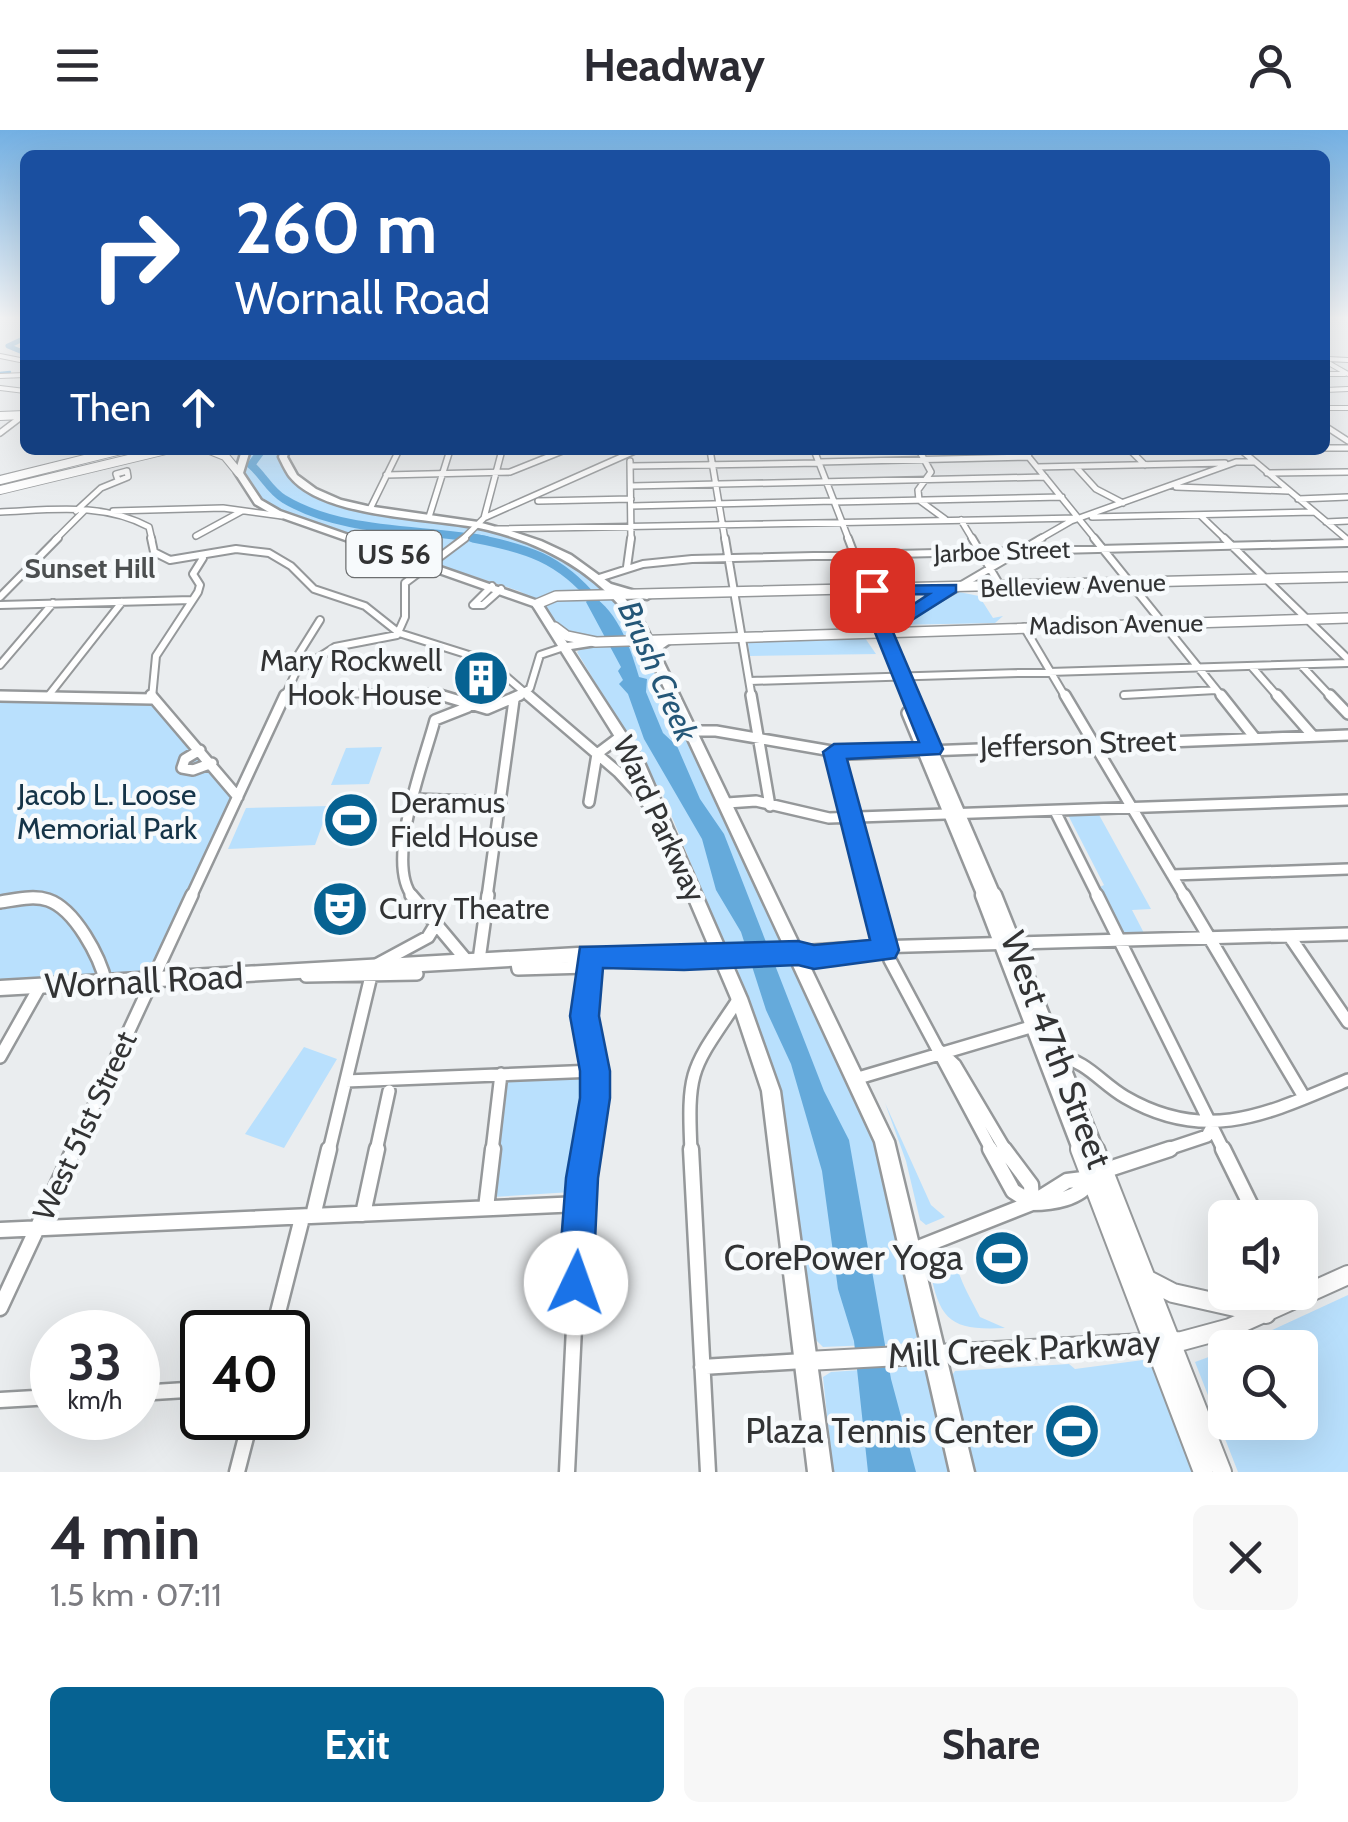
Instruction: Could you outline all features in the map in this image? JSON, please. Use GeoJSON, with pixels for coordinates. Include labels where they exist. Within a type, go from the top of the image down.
{"type":"FeatureCollection","features":[{"type":"Feature","properties":{"kind":"highway"},"geometry":{"type":"LineString","coordinates":[[238,473],[242,455]]}},
{"type":"Feature","properties":{"kind":"highway","name":"US 56"},"geometry":{"type":"LineString","coordinates":[[284,455],[292,477],[314,493],[370,508],[530,534],[559,552],[602,589],[647,596]]}},
{"type":"Feature","properties":{"kind":"highway","name":"US 56"},"geometry":{"type":"LineString","coordinates":[[238,473],[258,502],[285,516],[542,601]]}},
{"type":"Feature","properties":{"kind":"highway"},"geometry":{"type":"LineString","coordinates":[[602,589],[618,597],[649,641],[891,1161],[910,1252],[925,1355],[962,1472]]}},
{"type":"Feature","properties":{"kind":"highway","name":"Ward Parkway"},"geometry":{"type":"LineString","coordinates":[[542,601],[564,646],[622,736],[730,957],[739,998],[771,1091],[818,1360],[820,1472]]}},
{"type":"Feature","properties":{"kind":"highway"},"geometry":{"type":"LineString","coordinates":[[656,656],[658,646],[668,640]]}},
{"type":"Feature","properties":{"kind":"highway"},"geometry":{"type":"LineString","coordinates":[[564,646],[601,642]]}},
{"type":"Feature","properties":{"kind":"highway"},"geometry":{"type":"LineString","coordinates":[[574,662],[581,644]]}},
{"type":"Feature","properties":{"kind":"main road"},"geometry":{"type":"LineString","coordinates":[[0,480],[84,455]]}},
{"type":"Feature","properties":{"kind":"main road"},"geometry":{"type":"LineString","coordinates":[[0,490],[145,455]]}},
{"type":"Feature","properties":{"kind":"main road"},"geometry":{"type":"LineString","coordinates":[[222,455],[238,473]]}},
{"type":"Feature","properties":{"kind":"main road","name":"Belleview Avenue"},"geometry":{"type":"LineString","coordinates":[[618,597],[1348,577]]}},
{"type":"Feature","properties":{"kind":"main road"},"geometry":{"type":"LineString","coordinates":[[542,601],[581,597],[602,589]]}},
{"type":"Feature","properties":{"kind":"main road","name":"West 47th Street"},"geometry":{"type":"LineString","coordinates":[[868,590],[896,677]]}},
{"type":"Feature","properties":{"kind":"main road","name":"Madison Avenue"},"geometry":{"type":"LineString","coordinates":[[844,635],[883,630],[1348,618]]}},
{"type":"Feature","properties":{"kind":"main road"},"geometry":{"type":"LineString","coordinates":[[554,627],[567,636],[601,642],[844,635],[870,637],[880,644],[883,630]]}},
{"type":"Feature","properties":{"kind":"main road","name":"West 47th Street"},"geometry":{"type":"LineString","coordinates":[[880,644],[957,814],[1162,1342],[1226,1472]]}},
{"type":"Feature","properties":{"kind":"main road","name":"West 47th Street"},"geometry":{"type":"LineString","coordinates":[[957,814],[978,883],[1002,913],[1009,946]]}},
{"type":"Feature","properties":{"kind":"main road","name":"Wornall Road"},"geometry":{"type":"LineString","coordinates":[[0,988],[516,958],[588,961],[730,957]]}},
{"type":"Feature","properties":{"kind":"main road","name":"West 47th Street"},"geometry":{"type":"LineString","coordinates":[[1097,1175],[1145,1279],[1204,1472]]}},
{"type":"Feature","properties":{"kind":"main road","name":"Mill Creek Parkway"},"geometry":{"type":"LineString","coordinates":[[1318,1287],[1348,1275]]}},
{"type":"Feature","properties":{"kind":"main road"},"geometry":{"type":"LineString","coordinates":[[1145,1279],[1173,1293],[1266,1314]]}},
{"type":"Feature","properties":{"kind":"main road","name":"Mill Creek Parkway"},"geometry":{"type":"LineString","coordinates":[[818,1360],[1162,1342],[1230,1328],[1273,1310]]}},
{"type":"Feature","properties":{"kind":"street"},"geometry":{"type":"LineString","coordinates":[[0,433],[20,418]]}},
{"type":"Feature","properties":{"kind":"street"},"geometry":{"type":"LineString","coordinates":[[370,508],[396,455]]}},
{"type":"Feature","properties":{"kind":"street"},"geometry":{"type":"LineString","coordinates":[[429,517],[448,455]]}},
{"type":"Feature","properties":{"kind":"street"},"geometry":{"type":"LineString","coordinates":[[398,633],[405,617],[403,586],[478,524],[490,502],[501,455]]}},
{"type":"Feature","properties":{"kind":"street"},"geometry":{"type":"LineString","coordinates":[[386,475],[497,472],[522,469],[554,455]]}},
{"type":"Feature","properties":{"kind":"street"},"geometry":{"type":"LineString","coordinates":[[478,524],[626,455]]}},
{"type":"Feature","properties":{"kind":"street"},"geometry":{"type":"LineString","coordinates":[[627,567],[633,455]]}},
{"type":"Feature","properties":{"kind":"street"},"geometry":{"type":"LineString","coordinates":[[711,455],[770,806]]}},
{"type":"Feature","properties":{"kind":"street","name":"West 47th Street"},"geometry":{"type":"LineString","coordinates":[[816,455],[868,590]]}},
{"type":"Feature","properties":{"kind":"street"},"geometry":{"type":"LineString","coordinates":[[922,455],[931,472],[918,490],[919,500],[948,520]]}},
{"type":"Feature","properties":{"kind":"street"},"geometry":{"type":"LineString","coordinates":[[1027,455],[1255,738]]}},
{"type":"Feature","properties":{"kind":"street"},"geometry":{"type":"LineString","coordinates":[[1135,455],[1146,465]]}},
{"type":"Feature","properties":{"kind":"street"},"geometry":{"type":"LineString","coordinates":[[1246,455],[1348,541]]}},
{"type":"Feature","properties":{"kind":"street"},"geometry":{"type":"LineString","coordinates":[[631,466],[1030,458]]}},
{"type":"Feature","properties":{"kind":"street"},"geometry":{"type":"LineString","coordinates":[[1038,467],[1254,462]]}},
{"type":"Feature","properties":{"kind":"street"},"geometry":{"type":"LineString","coordinates":[[883,630],[988,566],[1081,517],[1234,464]]}},
{"type":"Feature","properties":{"kind":"street"},"geometry":{"type":"LineString","coordinates":[[1076,467],[1096,488],[1123,503]]}},
{"type":"Feature","properties":{"kind":"street"},"geometry":{"type":"LineString","coordinates":[[1267,474],[1348,472]]}},
{"type":"Feature","properties":{"kind":"street"},"geometry":{"type":"LineString","coordinates":[[631,486],[1045,477]]}},
{"type":"Feature","properties":{"kind":"street"},"geometry":{"type":"LineString","coordinates":[[0,597],[93,494],[118,480]]}},
{"type":"Feature","properties":{"kind":"street"},"geometry":{"type":"LineString","coordinates":[[1186,482],[1208,492]]}},
{"type":"Feature","properties":{"kind":"street"},"geometry":{"type":"LineString","coordinates":[[1170,487],[1208,492],[1288,491]]}},
{"type":"Feature","properties":{"kind":"street"},"geometry":{"type":"LineString","coordinates":[[490,502],[719,504],[1062,497]]}},
{"type":"Feature","properties":{"kind":"street"},"geometry":{"type":"LineString","coordinates":[[1298,499],[1348,498]]}},
{"type":"Feature","properties":{"kind":"street"},"geometry":{"type":"LineString","coordinates":[[196,536],[258,502]]}},
{"type":"Feature","properties":{"kind":"street"},"geometry":{"type":"LineString","coordinates":[[128,517],[138,509]]}},
{"type":"Feature","properties":{"kind":"street"},"geometry":{"type":"LineString","coordinates":[[98,512],[246,509],[285,516]]}},
{"type":"Feature","properties":{"kind":"street"},"geometry":{"type":"LineString","coordinates":[[0,512],[80,511],[128,517],[149,527],[154,552],[193,574],[200,585],[153,661],[148,680],[152,699],[228,780],[238,797]]}},
{"type":"Feature","properties":{"kind":"street"},"geometry":{"type":"LineString","coordinates":[[530,534],[842,522],[1314,512]]}},
{"type":"Feature","properties":{"kind":"street"},"geometry":{"type":"LineString","coordinates":[[1200,515],[1348,661]]}},
{"type":"Feature","properties":{"kind":"street"},"geometry":{"type":"LineString","coordinates":[[961,520],[1001,587]]}},
{"type":"Feature","properties":{"kind":"street"},"geometry":{"type":"LineString","coordinates":[[1326,522],[1348,522]]}},
{"type":"Feature","properties":{"kind":"street","name":"Jarboe Street"},"geometry":{"type":"LineString","coordinates":[[602,589],[627,567],[728,558],[1348,541]]}},
{"type":"Feature","properties":{"kind":"street"},"geometry":{"type":"LineString","coordinates":[[170,560],[236,549],[269,553],[291,566],[314,589],[365,606],[398,633],[478,656],[596,752],[666,825]]}},
{"type":"Feature","properties":{"kind":"street"},"geometry":{"type":"LineString","coordinates":[[193,574],[196,564],[209,554]]}},
{"type":"Feature","properties":{"kind":"street"},"geometry":{"type":"LineString","coordinates":[[0,605],[192,600]]}},
{"type":"Feature","properties":{"kind":"street"},"geometry":{"type":"LineString","coordinates":[[50,695],[122,602]]}},
{"type":"Feature","properties":{"kind":"street"},"geometry":{"type":"LineString","coordinates":[[0,664],[53,604]]}},
{"type":"Feature","properties":{"kind":"street","name":"West 51st Street"},"geometry":{"type":"LineString","coordinates":[[0,1308],[296,672],[295,660],[320,620]]}},
{"type":"Feature","properties":{"kind":"street"},"geometry":{"type":"LineString","coordinates":[[367,639],[380,620]]}},
{"type":"Feature","properties":{"kind":"street"},"geometry":{"type":"LineString","coordinates":[[1024,626],[1304,1098]]}},
{"type":"Feature","properties":{"kind":"street"},"geometry":{"type":"LineString","coordinates":[[296,672],[326,650],[398,633]]}},
{"type":"Feature","properties":{"kind":"street"},"geometry":{"type":"LineString","coordinates":[[285,695],[414,691],[486,709],[526,692],[533,683],[537,658],[564,646]]}},
{"type":"Feature","properties":{"kind":"street"},"geometry":{"type":"LineString","coordinates":[[750,680],[1348,661]]}},
{"type":"Feature","properties":{"kind":"street"},"geometry":{"type":"LineString","coordinates":[[1302,665],[1348,714]]}},
{"type":"Feature","properties":{"kind":"street"},"geometry":{"type":"LineString","coordinates":[[1251,666],[1312,736]]}},
{"type":"Feature","properties":{"kind":"street"},"geometry":{"type":"LineString","coordinates":[[1124,695],[1216,690]]}},
{"type":"Feature","properties":{"kind":"street"},"geometry":{"type":"LineString","coordinates":[[442,695],[400,857],[412,897],[473,960]]}},
{"type":"Feature","properties":{"kind":"street"},"geometry":{"type":"LineString","coordinates":[[0,696],[152,699]]}},
{"type":"Feature","properties":{"kind":"street"},"geometry":{"type":"LineString","coordinates":[[473,960],[514,700]]}},
{"type":"Feature","properties":{"kind":"street"},"geometry":{"type":"LineString","coordinates":[[435,720],[468,707]]}},
{"type":"Feature","properties":{"kind":"street","name":"Jefferson Street"},"geometry":{"type":"LineString","coordinates":[[691,731],[760,738],[834,752],[1348,735]]}},
{"type":"Feature","properties":{"kind":"street"},"geometry":{"type":"LineString","coordinates":[[596,752],[622,736]]}},
{"type":"Feature","properties":{"kind":"street"},"geometry":{"type":"LineString","coordinates":[[200,750],[185,760],[182,768],[193,770],[212,764]]}},
{"type":"Feature","properties":{"kind":"street"},"geometry":{"type":"LineString","coordinates":[[589,802],[596,752]]}},
{"type":"Feature","properties":{"kind":"street"},"geometry":{"type":"LineString","coordinates":[[834,752],[886,950],[940,1051],[945,1071],[1013,1191],[1032,1203]]}},
{"type":"Feature","properties":{"kind":"street"},"geometry":{"type":"LineString","coordinates":[[228,780],[247,776]]}},
{"type":"Feature","properties":{"kind":"street"},"geometry":{"type":"LineString","coordinates":[[415,799],[500,802]]}},
{"type":"Feature","properties":{"kind":"street"},"geometry":{"type":"LineString","coordinates":[[727,804],[751,801],[814,817],[850,818],[1348,800]]}},
{"type":"Feature","properties":{"kind":"street"},"geometry":{"type":"LineString","coordinates":[[1054,811],[1249,1200]]}},
{"type":"Feature","properties":{"kind":"street"},"geometry":{"type":"LineString","coordinates":[[1172,875],[1348,869]]}},
{"type":"Feature","properties":{"kind":"street"},"geometry":{"type":"LineString","coordinates":[[0,902],[28,899],[54,903],[98,960],[106,983]]}},
{"type":"Feature","properties":{"kind":"street"},"geometry":{"type":"LineString","coordinates":[[280,1310],[374,969],[428,937],[436,924]]}},
{"type":"Feature","properties":{"kind":"street"},"geometry":{"type":"LineString","coordinates":[[730,957],[1348,934]]}},
{"type":"Feature","properties":{"kind":"street"},"geometry":{"type":"LineString","coordinates":[[1290,937],[1348,1022]]}},
{"type":"Feature","properties":{"kind":"street"},"geometry":{"type":"LineString","coordinates":[[566,1472],[580,1204],[595,1071],[585,1016],[588,961]]}},
{"type":"Feature","properties":{"kind":"street","name":"Wornall Road"},"geometry":{"type":"LineString","coordinates":[[374,969],[417,974]]}},
{"type":"Feature","properties":{"kind":"street"},"geometry":{"type":"LineString","coordinates":[[0,1056],[40,986]]}},
{"type":"Feature","properties":{"kind":"street"},"geometry":{"type":"LineString","coordinates":[[708,1472],[688,1085],[694,1066],[739,998]]}},
{"type":"Feature","properties":{"kind":"street"},"geometry":{"type":"LineString","coordinates":[[855,1079],[940,1051],[1039,1026]]}},
{"type":"Feature","properties":{"kind":"street"},"geometry":{"type":"LineString","coordinates":[[1052,1057],[1074,1059],[1146,1110],[1212,1127],[1246,1120],[1348,1080]]}},
{"type":"Feature","properties":{"kind":"street"},"geometry":{"type":"LineString","coordinates":[[346,1081],[595,1071]]}},
{"type":"Feature","properties":{"kind":"street"},"geometry":{"type":"LineString","coordinates":[[486,1208],[501,1074]]}},
{"type":"Feature","properties":{"kind":"street"},"geometry":{"type":"LineString","coordinates":[[364,1214],[389,1091]]}},
{"type":"Feature","properties":{"kind":"street"},"geometry":{"type":"LineString","coordinates":[[910,1252],[1032,1203],[1053,1203],[1086,1189],[1097,1175],[1207,1136],[1212,1127]]}},
{"type":"Feature","properties":{"kind":"street"},"geometry":{"type":"LineString","coordinates":[[0,1230],[580,1204]]}},
{"type":"Feature","properties":{"kind":"street"},"geometry":{"type":"LineString","coordinates":[[702,1368],[818,1360]]}},
{"type":"Feature","properties":{"kind":"street"},"geometry":{"type":"LineString","coordinates":[[0,1400],[30,1398]]}},
{"type":"Feature","properties":{"kind":"street"},"geometry":{"type":"LineString","coordinates":[[237,1472],[245,1440]]}},
{"type":"Feature","properties":{"kind":"green space"},"geometry":{"type":"Polygon","coordinates":[[[246,455],[279,455],[290,480],[327,501],[461,525],[532,545],[595,579],[621,604],[641,636],[578,637],[561,628],[519,591],[288,516],[257,495],[241,471],[246,455]]]}},
{"type":"Feature","properties":{"kind":"green space"},"geometry":{"type":"Polygon","coordinates":[[[954,591],[979,596],[993,618],[1003,616],[995,623],[893,625],[954,591]]]}},
{"type":"Feature","properties":{"kind":"green space"},"geometry":{"type":"Polygon","coordinates":[[[865,638],[876,654],[750,656],[748,642],[865,638]]]}},
{"type":"Feature","properties":{"kind":"green space"},"geometry":{"type":"Polygon","coordinates":[[[584,646],[646,646],[783,944],[732,946],[723,942],[663,795],[577,652],[584,646]]]}},
{"type":"Feature","properties":{"kind":"green space","name":"Jacob L. Loose Memorial Park"},"geometry":{"type":"Polygon","coordinates":[[[0,698],[148,701],[231,792],[229,806],[149,971],[0,980],[0,698]]]}},
{"type":"Feature","properties":{"kind":"green space"},"geometry":{"type":"Polygon","coordinates":[[[382,747],[369,784],[331,785],[346,748],[382,747]]]}},
{"type":"Feature","properties":{"kind":"green space"},"geometry":{"type":"Polygon","coordinates":[[[329,806],[315,845],[228,849],[246,808],[329,806]]]}},
{"type":"Feature","properties":{"kind":"green space"},"geometry":{"type":"Polygon","coordinates":[[[1098,813],[1151,909],[1132,910],[1145,935],[1121,934],[1101,893],[1100,887],[1104,885],[1068,815],[1098,813]]]}},
{"type":"Feature","properties":{"kind":"green space"},"geometry":{"type":"Polygon","coordinates":[[[787,962],[795,967],[874,1144],[918,1343],[823,1347],[814,1338],[777,1079],[737,970],[745,964],[787,962]]]}},
{"type":"Feature","properties":{"kind":"green space"},"geometry":{"type":"Polygon","coordinates":[[[304,1047],[337,1059],[284,1148],[245,1134],[304,1047]]]}},
{"type":"Feature","properties":{"kind":"green space"},"geometry":{"type":"Polygon","coordinates":[[[585,1076],[588,1099],[572,1192],[493,1197],[505,1079],[585,1076]]]}},
{"type":"Feature","properties":{"kind":"green space"},"geometry":{"type":"Polygon","coordinates":[[[885,1103],[931,1205],[945,1217],[926,1225],[920,1220],[906,1161],[885,1103]]]}},
{"type":"Feature","properties":{"kind":"green space"},"geometry":{"type":"Polygon","coordinates":[[[954,1256],[980,1317],[1005,1328],[960,1324],[944,1311],[930,1269],[954,1256]]]}},
{"type":"Feature","properties":{"kind":"green space"},"geometry":{"type":"Polygon","coordinates":[[[1348,1295],[1348,1472],[1238,1472],[1225,1440],[1318,1440],[1318,1330],[1272,1330],[1348,1295]]]}},
{"type":"Feature","properties":{"kind":"green space"},"geometry":{"type":"Polygon","coordinates":[[[1208,1357],[1208,1395],[1195,1362],[1208,1357]]]}},
{"type":"Feature","properties":{"kind":"green space","name":"Plaza Tennis Center"},"geometry":{"type":"Polygon","coordinates":[[[1143,1360],[1157,1373],[1195,1472],[974,1472],[951,1377],[955,1371],[1069,1364],[1075,1369],[1143,1360]]]}},
{"type":"Feature","properties":{"kind":"green space"},"geometry":{"type":"Polygon","coordinates":[[[921,1366],[932,1376],[952,1472],[833,1472],[823,1377],[831,1372],[921,1366]]]}},
{"type":"Feature","properties":{"kind":"water"},"geometry":{"type":"Polygon","coordinates":[[[591,595],[617,622],[639,677],[647,679],[646,692],[663,733],[677,746],[700,799],[724,834],[824,1091],[849,1140],[891,1379],[916,1472],[868,1472],[854,1341],[838,1289],[822,1171],[791,1064],[766,1010],[741,932],[716,890],[702,839],[644,739],[628,694],[619,684],[623,680],[618,671],[621,667],[586,602],[591,595]]]}},
{"type":"Feature","properties":{"kind":"waterway","name":"Brush Creek"},"geometry":{"type":"LineString","coordinates":[[258,455],[251,465],[279,496],[307,510],[356,524],[477,539]]}},
{"type":"Feature","properties":{"kind":"waterway","name":"Brush Creek"},"geometry":{"type":"LineString","coordinates":[[473,538],[477,539]]}},
{"type":"Feature","properties":{"kind":"waterway","name":"Brush Creek"},"geometry":{"type":"LineString","coordinates":[[477,539],[486,540]]}},
{"type":"Feature","properties":{"kind":"waterway","name":"Brush Creek"},"geometry":{"type":"LineString","coordinates":[[477,539],[541,557],[569,574],[595,601]]}},
{"type":"Feature","properties":{"kind":"place","name":"Mary Rockwell Hook House"},"geometry":{"type":"Point","coordinates":[481,678]}},
{"type":"Feature","properties":{"kind":"place","name":"Deramus Field House"},"geometry":{"type":"Point","coordinates":[351,820]}},
{"type":"Feature","properties":{"kind":"place","name":"Curry Theatre"},"geometry":{"type":"Point","coordinates":[340,909]}},
{"type":"Feature","properties":{"kind":"place","name":"CorePower Yoga"},"geometry":{"type":"Point","coordinates":[1002,1258]}},
{"type":"Feature","properties":{"kind":"place","name":"Plaza Tennis Center"},"geometry":{"type":"Point","coordinates":[1072,1431]}},
{"type":"Feature","properties":{"kind":"district","name":"Sunset Hill"},"geometry":{"type":"Point","coordinates":[90,568]}},
{"type":"Feature","properties":{"kind":"route"},"geometry":{"type":"LineString","coordinates":[[576,1283],[582,1178],[595,1098],[595,1071],[585,1016],[590,956],[722,958],[798,953],[814,957],[886,950],[834,752],[932,749],[883,630],[950,588],[872,590]]}}]}
